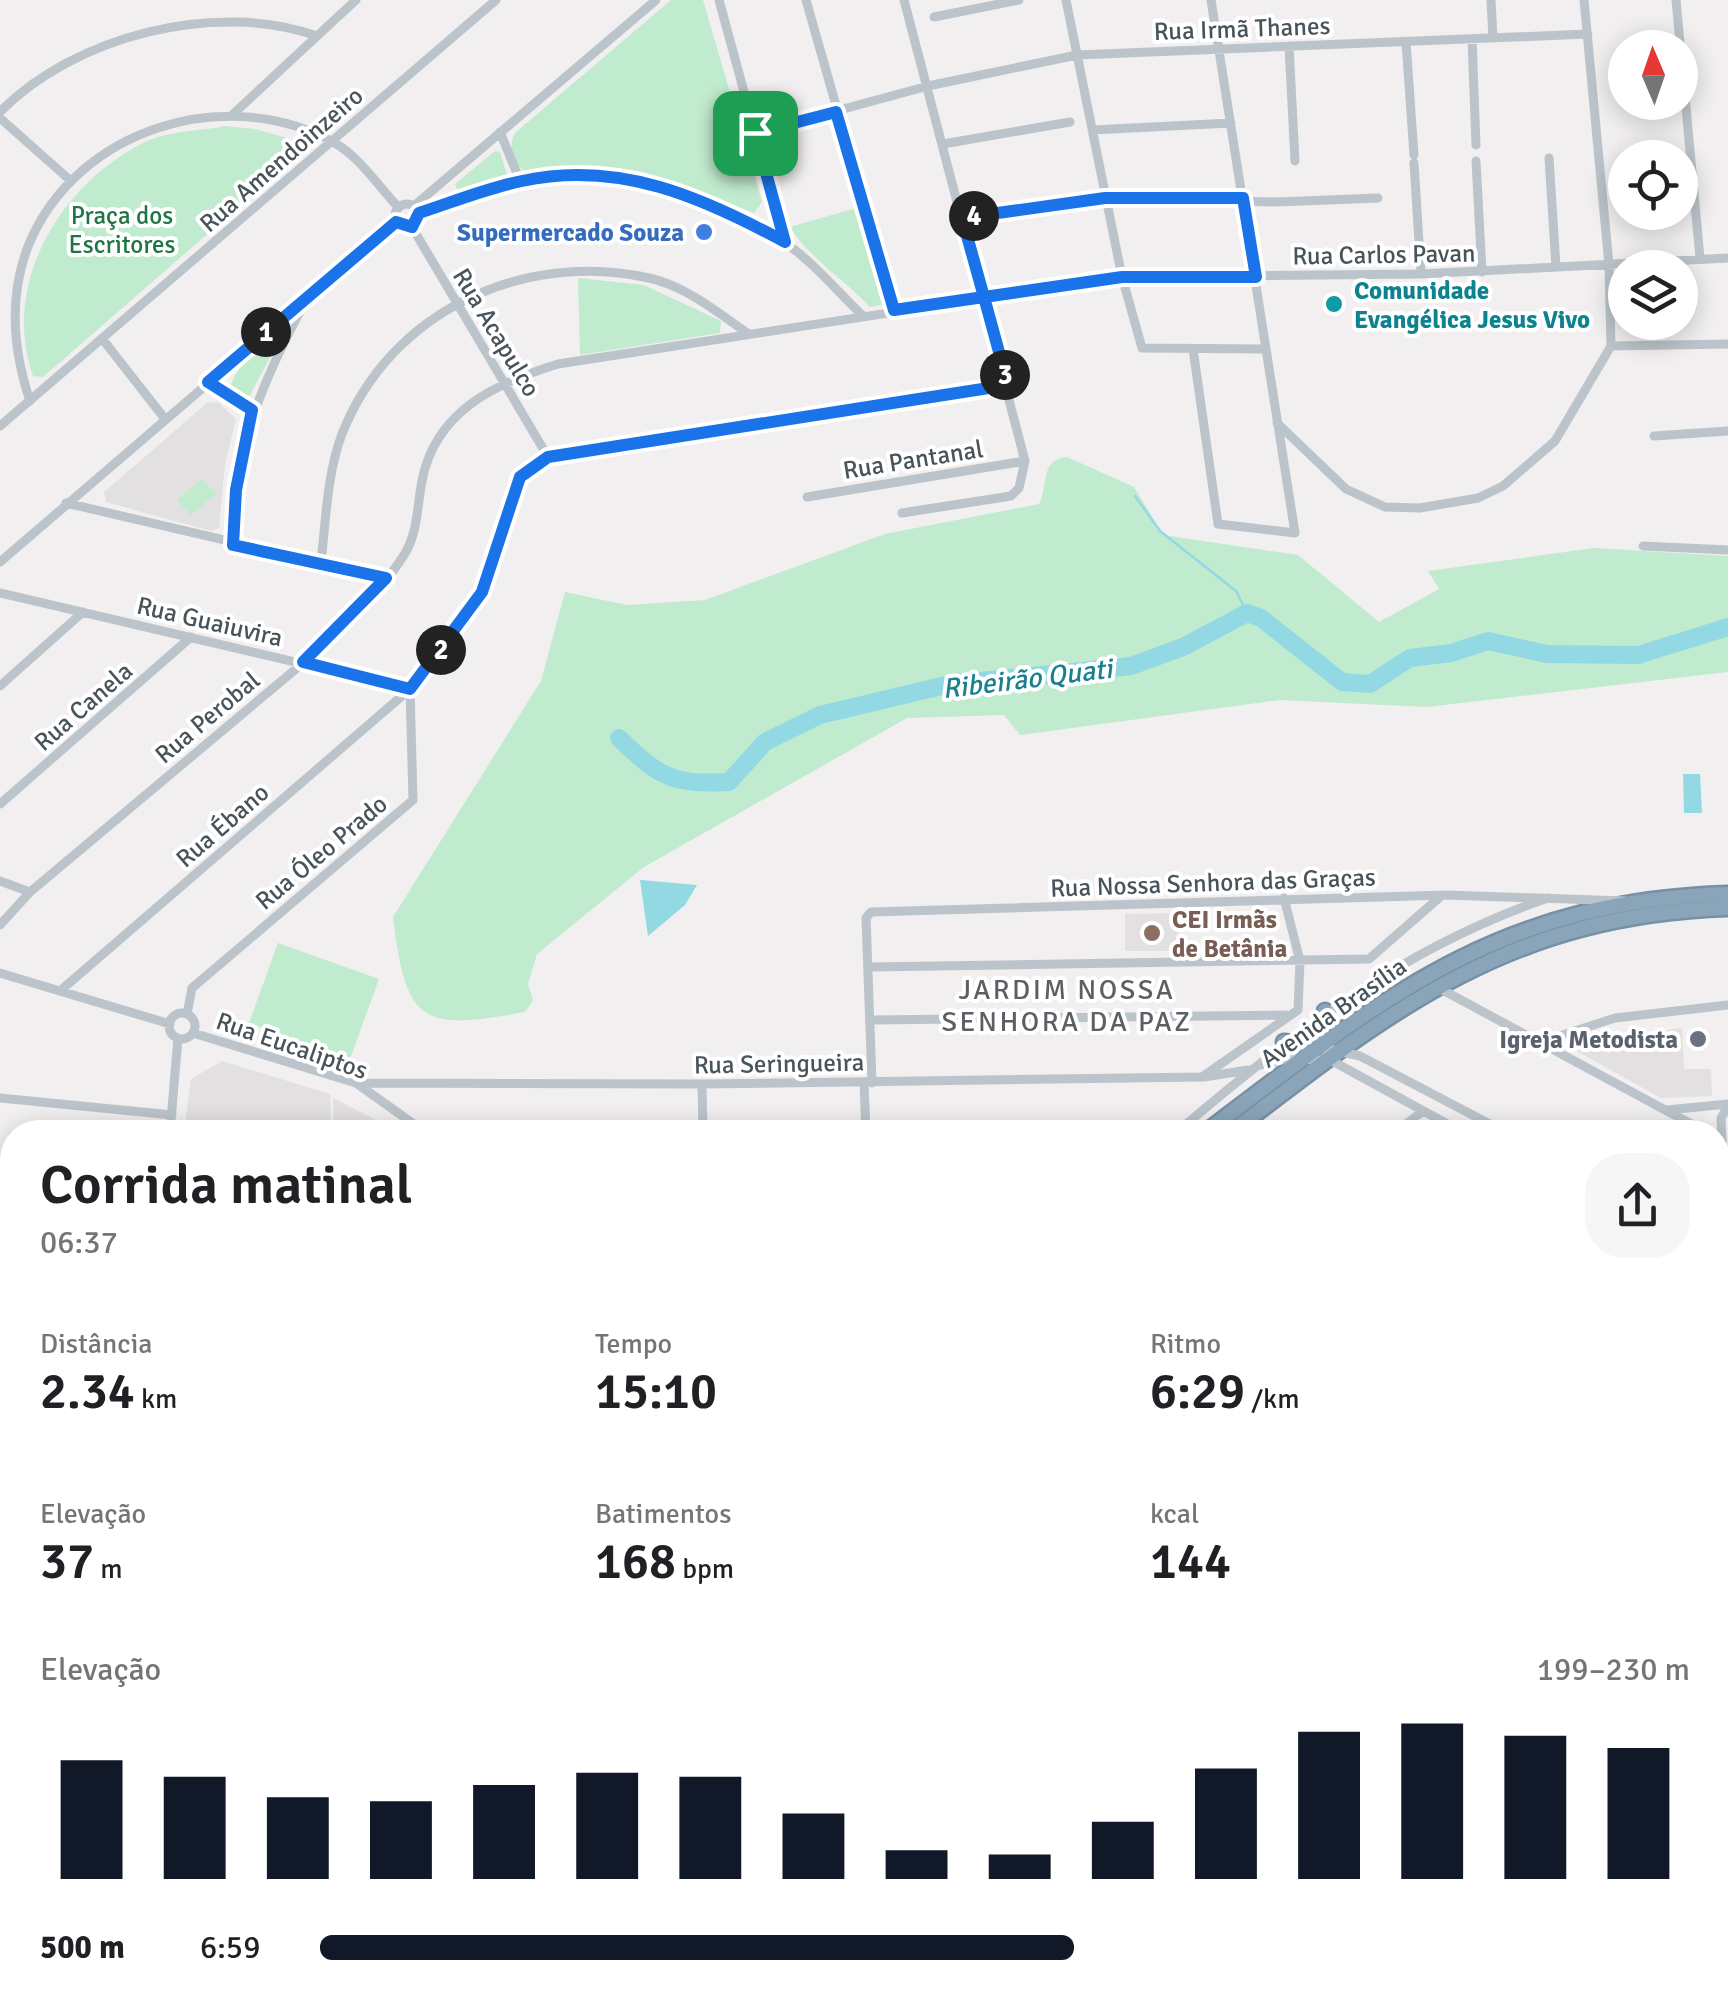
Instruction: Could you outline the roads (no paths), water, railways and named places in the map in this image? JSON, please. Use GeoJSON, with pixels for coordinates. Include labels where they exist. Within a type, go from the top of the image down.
{"type":"FeatureCollection","features":[{"type":"Feature","properties":{"kind":"highway","name":"Avenida Brasília"},"geometry":{"type":"LineString","coordinates":[[1246,1120],[1392,994],[1453,960],[1535,926],[1632,902],[1728,894]]}},
{"type":"Feature","properties":{"kind":"highway","name":"Avenida Brasília"},"geometry":{"type":"LineString","coordinates":[[1222,1120],[1302,1059],[1342,1048],[1435,986],[1514,950],[1571,931],[1647,916],[1728,908]]}},
{"type":"Feature","properties":{"kind":"highway"},"geometry":{"type":"LineString","coordinates":[[1284,1042],[1322,1053],[1325,1011]]}},
{"type":"Feature","properties":{"kind":"street","name":"Rua Amendoinzeiro"},"geometry":{"type":"LineString","coordinates":[[0,426],[104,341],[496,0]]}},
{"type":"Feature","properties":{"kind":"street"},"geometry":{"type":"LineString","coordinates":[[396,222],[412,227],[416,209],[656,0]]}},
{"type":"Feature","properties":{"kind":"street"},"geometry":{"type":"LineString","coordinates":[[720,0],[785,242]]}},
{"type":"Feature","properties":{"kind":"street"},"geometry":{"type":"LineString","coordinates":[[806,0],[894,310]]}},
{"type":"Feature","properties":{"kind":"street"},"geometry":{"type":"LineString","coordinates":[[902,513],[1011,496],[1020,488],[1025,466],[1008,385],[904,0]]}},
{"type":"Feature","properties":{"kind":"street"},"geometry":{"type":"LineString","coordinates":[[934,17],[1019,0]]}},
{"type":"Feature","properties":{"kind":"street"},"geometry":{"type":"LineString","coordinates":[[1066,0],[1122,277],[1142,348],[1264,349]]}},
{"type":"Feature","properties":{"kind":"street"},"geometry":{"type":"LineString","coordinates":[[1193,349],[1218,524],[1294,533],[1210,0]]}},
{"type":"Feature","properties":{"kind":"street"},"geometry":{"type":"LineString","coordinates":[[1491,0],[1493,38]]}},
{"type":"Feature","properties":{"kind":"street"},"geometry":{"type":"LineString","coordinates":[[1584,0],[1608,265]]}},
{"type":"Feature","properties":{"kind":"street"},"geometry":{"type":"LineString","coordinates":[[1676,0],[1700,258]]}},
{"type":"Feature","properties":{"kind":"street"},"geometry":{"type":"LineString","coordinates":[[230,116],[348,2]]}},
{"type":"Feature","properties":{"kind":"street"},"geometry":{"type":"LineString","coordinates":[[71,180],[0,115],[35,81],[80,52],[154,24],[227,18],[286,24],[317,36]]}},
{"type":"Feature","properties":{"kind":"street","name":"Rua Irmã Thanes"},"geometry":{"type":"LineString","coordinates":[[755,133],[928,86],[1077,56],[1588,34]]}},
{"type":"Feature","properties":{"kind":"street"},"geometry":{"type":"LineString","coordinates":[[1472,39],[1476,144]]}},
{"type":"Feature","properties":{"kind":"street"},"geometry":{"type":"LineString","coordinates":[[1406,42],[1420,274]]}},
{"type":"Feature","properties":{"kind":"street"},"geometry":{"type":"LineString","coordinates":[[1289,46],[1295,161]]}},
{"type":"Feature","properties":{"kind":"street"},"geometry":{"type":"LineString","coordinates":[[30,402],[16,344],[17,291],[30,244],[71,180],[107,151],[140,134],[181,121],[230,116],[275,122],[331,141],[347,152],[398,207],[416,209],[520,181],[587,176],[647,182],[706,199],[785,242],[862,315]]}},
{"type":"Feature","properties":{"kind":"street"},"geometry":{"type":"LineString","coordinates":[[943,144],[1070,122]]}},
{"type":"Feature","properties":{"kind":"street"},"geometry":{"type":"LineString","coordinates":[[1092,130],[1231,123]]}},
{"type":"Feature","properties":{"kind":"street"},"geometry":{"type":"LineString","coordinates":[[500,132],[520,181]]}},
{"type":"Feature","properties":{"kind":"street"},"geometry":{"type":"LineString","coordinates":[[1549,158],[1556,267]]}},
{"type":"Feature","properties":{"kind":"street"},"geometry":{"type":"LineString","coordinates":[[1476,161],[1482,272]]}},
{"type":"Feature","properties":{"kind":"street"},"geometry":{"type":"LineString","coordinates":[[962,218],[1105,198],[1243,198],[1278,202],[1378,198]]}},
{"type":"Feature","properties":{"kind":"street"},"geometry":{"type":"LineString","coordinates":[[0,562],[396,222],[398,207]]}},
{"type":"Feature","properties":{"kind":"street","name":"Rua Acapulco"},"geometry":{"type":"LineString","coordinates":[[412,227],[548,457]]}},
{"type":"Feature","properties":{"kind":"street","name":"Rua Carlos Pavan"},"geometry":{"type":"LineString","coordinates":[[1700,258],[1728,258]]}},
{"type":"Feature","properties":{"kind":"street","name":"Rua Carlos Pavan"},"geometry":{"type":"LineString","coordinates":[[862,315],[1122,277],[1420,274],[1608,265]]}},
{"type":"Feature","properties":{"kind":"street"},"geometry":{"type":"LineString","coordinates":[[321,562],[330,474],[343,433],[365,389],[396,348],[456,303],[508,281],[572,270],[651,278],[694,296],[749,334]]}},
{"type":"Feature","properties":{"kind":"street"},"geometry":{"type":"LineString","coordinates":[[233,545],[236,490],[252,410],[308,298]]}},
{"type":"Feature","properties":{"kind":"street","name":"Rua Perobal"},"geometry":{"type":"LineString","coordinates":[[0,925],[30,892],[303,662],[386,578],[406,552],[415,527],[430,452],[465,406],[503,381],[558,364],[862,315]]}},
{"type":"Feature","properties":{"kind":"street"},"geometry":{"type":"LineString","coordinates":[[1275,421],[1346,489],[1367,502],[1420,508],[1478,498],[1503,486],[1555,441],[1611,346],[1611,340]]}},
{"type":"Feature","properties":{"kind":"street"},"geometry":{"type":"LineString","coordinates":[[104,341],[165,418]]}},
{"type":"Feature","properties":{"kind":"street"},"geometry":{"type":"LineString","coordinates":[[1611,346],[1728,344]]}},
{"type":"Feature","properties":{"kind":"street"},"geometry":{"type":"LineString","coordinates":[[208,382],[252,410]]}},
{"type":"Feature","properties":{"kind":"street"},"geometry":{"type":"LineString","coordinates":[[548,457],[1008,385]]}},
{"type":"Feature","properties":{"kind":"street"},"geometry":{"type":"LineString","coordinates":[[1654,436],[1728,430]]}},
{"type":"Feature","properties":{"kind":"street","name":"Rua Ébano"},"geometry":{"type":"LineString","coordinates":[[60,991],[410,689],[482,592],[520,477],[548,457]]}},
{"type":"Feature","properties":{"kind":"street","name":"Rua Pantanal"},"geometry":{"type":"LineString","coordinates":[[807,496],[1025,466]]}},
{"type":"Feature","properties":{"kind":"street"},"geometry":{"type":"LineString","coordinates":[[66,503],[386,578]]}},
{"type":"Feature","properties":{"kind":"street"},"geometry":{"type":"LineString","coordinates":[[1643,546],[1728,550]]}},
{"type":"Feature","properties":{"kind":"street","name":"Rua Guaiuvira"},"geometry":{"type":"LineString","coordinates":[[0,593],[410,689]]}},
{"type":"Feature","properties":{"kind":"street"},"geometry":{"type":"LineString","coordinates":[[0,686],[83,612]]}},
{"type":"Feature","properties":{"kind":"street","name":"Rua Canela"},"geometry":{"type":"LineString","coordinates":[[0,804],[192,637]]}},
{"type":"Feature","properties":{"kind":"street","name":"Rua Óleo Prado"},"geometry":{"type":"LineString","coordinates":[[186,1014],[192,988],[413,800],[410,689]]}},
{"type":"Feature","properties":{"kind":"street"},"geometry":{"type":"LineString","coordinates":[[0,881],[30,892]]}},
{"type":"Feature","properties":{"kind":"street"},"geometry":{"type":"LineString","coordinates":[[866,1120],[873,1020],[871,966],[1369,960],[1441,896]]}},
{"type":"Feature","properties":{"kind":"street","name":"Rua Nossa Senhora das Graças"},"geometry":{"type":"LineString","coordinates":[[871,966],[866,918],[871,912],[1284,898],[1556,896],[1632,902]]}},
{"type":"Feature","properties":{"kind":"street","name":"Avenida Brasília"},"geometry":{"type":"LineString","coordinates":[[1191,1120],[1325,1011],[1458,934],[1556,896]]}},
{"type":"Feature","properties":{"kind":"street"},"geometry":{"type":"LineString","coordinates":[[1202,1077],[1298,1010],[1300,960],[1284,898]]}},
{"type":"Feature","properties":{"kind":"street"},"geometry":{"type":"LineString","coordinates":[[0,973],[170,1024],[178,1038],[171,1120]]}},
{"type":"Feature","properties":{"kind":"street"},"geometry":{"type":"LineString","coordinates":[[1435,986],[1683,1120]]}},
{"type":"Feature","properties":{"kind":"street"},"geometry":{"type":"LineString","coordinates":[[1538,1043],[1615,1018],[1728,1006]]}},
{"type":"Feature","properties":{"kind":"street"},"geometry":{"type":"LineString","coordinates":[[170,1024],[174,1016],[186,1014],[194,1022],[193,1032],[178,1038]]}},
{"type":"Feature","properties":{"kind":"street"},"geometry":{"type":"LineString","coordinates":[[873,1020],[1289,1015]]}},
{"type":"Feature","properties":{"kind":"street","name":"Rua Eucaliptos"},"geometry":{"type":"LineString","coordinates":[[193,1032],[356,1084],[408,1120]]}},
{"type":"Feature","properties":{"kind":"street"},"geometry":{"type":"LineString","coordinates":[[1342,1048],[1480,1120]]}},
{"type":"Feature","properties":{"kind":"street"},"geometry":{"type":"LineString","coordinates":[[1322,1053],[1439,1120]]}},
{"type":"Feature","properties":{"kind":"street","name":"Rua Seringueira"},"geometry":{"type":"LineString","coordinates":[[356,1084],[868,1083],[1202,1077],[1252,1068],[1272,1060],[1302,1059]]}},
{"type":"Feature","properties":{"kind":"street"},"geometry":{"type":"LineString","coordinates":[[702,1084],[703,1120]]}},
{"type":"Feature","properties":{"kind":"street"},"geometry":{"type":"LineString","coordinates":[[0,1098],[172,1115]]}},
{"type":"Feature","properties":{"kind":"street"},"geometry":{"type":"LineString","coordinates":[[1664,1110],[1728,1106]]}},
{"type":"Feature","properties":{"kind":"street"},"geometry":{"type":"LineString","coordinates":[[1411,1120],[1422,1112]]}},
{"type":"Feature","properties":{"kind":"water"},"geometry":{"type":"Polygon","coordinates":[[[1683,774],[1700,774],[1702,813],[1684,813],[1683,774]]]}},
{"type":"Feature","properties":{"kind":"water"},"geometry":{"type":"Polygon","coordinates":[[[640,880],[697,885],[685,905],[648,936],[640,880]]]}},
{"type":"Feature","properties":{"kind":"waterway"},"geometry":{"type":"LineString","coordinates":[[1135,496],[1160,531],[1236,591],[1247,613]]}},
{"type":"Feature","properties":{"kind":"waterway","name":"Ribeirão Quati"},"geometry":{"type":"LineString","coordinates":[[619,738],[645,762],[668,776],[693,782],[729,782],[765,742],[820,715],[950,684],[1131,666],[1183,647],[1247,613],[1261,618],[1342,682],[1370,684],[1410,658],[1451,653],[1488,641],[1547,654],[1638,655],[1728,627]]}},
{"type":"Feature","properties":{"kind":"place","name":"Supermercado Souza"},"geometry":{"type":"Point","coordinates":[704,232]}},
{"type":"Feature","properties":{"kind":"place","name":"Comunidade Evangélica Jesus Vivo"},"geometry":{"type":"Point","coordinates":[1334,304]}},
{"type":"Feature","properties":{"kind":"place","name":"CEI Irmãs de Betânia"},"geometry":{"type":"Point","coordinates":[1152,933]}},
{"type":"Feature","properties":{"kind":"place","name":"Igreja Metodista"},"geometry":{"type":"Point","coordinates":[1698,1039]}},
{"type":"Feature","properties":{"kind":"district","name":"JARDIM NOSSA SENHORA DA PAZ"},"geometry":{"type":"Point","coordinates":[1067,1005]}},
{"type":"Feature","properties":{"kind":"park label","name":"Praça dos Escritores"},"geometry":{"type":"Point","coordinates":[122,230]}}]}
